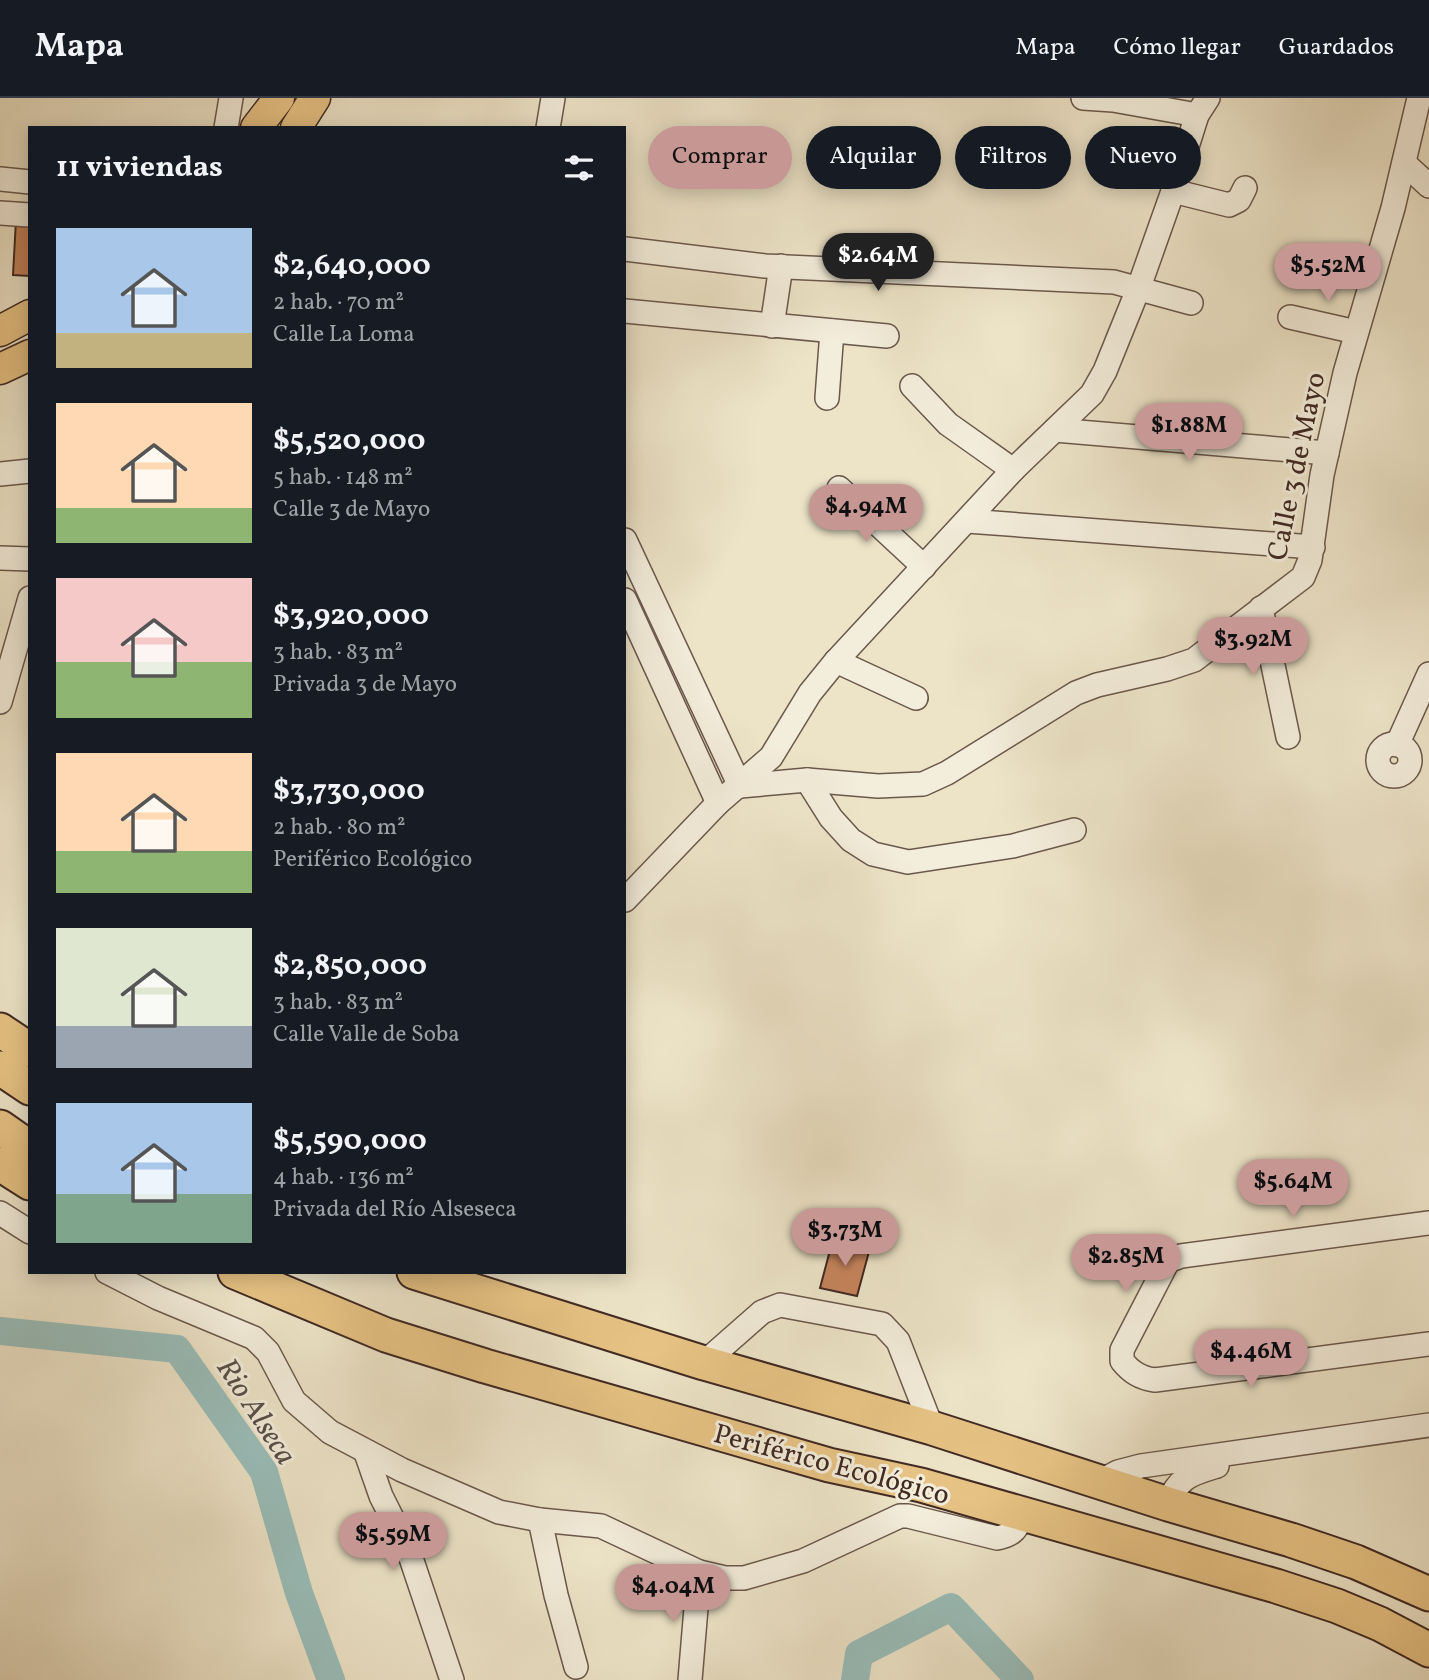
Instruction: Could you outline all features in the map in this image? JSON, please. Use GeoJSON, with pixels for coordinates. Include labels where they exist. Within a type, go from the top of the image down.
{"type":"FeatureCollection","features":[{"type":"Feature","properties":{"kind":"highway"},"geometry":{"type":"LineString","coordinates":[[0,1030],[28,1049]]}},
{"type":"Feature","properties":{"kind":"highway"},"geometry":{"type":"LineString","coordinates":[[0,1068],[28,1087]]}},
{"type":"Feature","properties":{"kind":"highway"},"geometry":{"type":"LineString","coordinates":[[0,1127],[28,1147]]}},
{"type":"Feature","properties":{"kind":"highway"},"geometry":{"type":"LineString","coordinates":[[0,1164],[28,1182]]}},
{"type":"Feature","properties":{"kind":"highway","name":"Periférico Ecológico"},"geometry":{"type":"LineString","coordinates":[[238,1274],[386,1335],[485,1366],[829,1465],[894,1478],[1276,1586],[1337,1606],[1380,1624],[1429,1650]]}},
{"type":"Feature","properties":{"kind":"highway","name":"Periférico Ecológico"},"geometry":{"type":"LineString","coordinates":[[420,1274],[705,1363],[932,1428],[1168,1504],[1304,1544],[1356,1562],[1429,1594]]}},
{"type":"Feature","properties":{"kind":"main road"},"geometry":{"type":"LineString","coordinates":[[258,126],[279,98]]}},
{"type":"Feature","properties":{"kind":"main road"},"geometry":{"type":"LineString","coordinates":[[297,126],[315,98]]}},
{"type":"Feature","properties":{"kind":"main road"},"geometry":{"type":"LineString","coordinates":[[0,331],[28,315]]}},
{"type":"Feature","properties":{"kind":"main road"},"geometry":{"type":"LineString","coordinates":[[0,369],[28,356]]}},
{"type":"Feature","properties":{"kind":"street"},"geometry":{"type":"LineString","coordinates":[[226,126],[231,98]]}},
{"type":"Feature","properties":{"kind":"street"},"geometry":{"type":"LineString","coordinates":[[271,126],[291,98]]}},
{"type":"Feature","properties":{"kind":"street"},"geometry":{"type":"LineString","coordinates":[[285,126],[304,98]]}},
{"type":"Feature","properties":{"kind":"street"},"geometry":{"type":"LineString","coordinates":[[548,126],[553,98]]}},
{"type":"Feature","properties":{"kind":"street"},"geometry":{"type":"LineString","coordinates":[[626,899],[718,803],[771,757],[810,694],[836,661],[1013,470],[1092,394],[1099,384],[1139,287],[1203,106],[1083,98]]}},
{"type":"Feature","properties":{"kind":"street","name":"Calle 3 de Mayo"},"geometry":{"type":"LineString","coordinates":[[740,786],[807,780],[907,786],[930,781],[1076,693],[1097,685],[1181,666],[1194,660],[1303,577],[1309,566],[1327,453],[1356,332],[1393,208],[1419,98]]}},
{"type":"Feature","properties":{"kind":"street"},"geometry":{"type":"LineString","coordinates":[[1404,163],[1429,187]]}},
{"type":"Feature","properties":{"kind":"street"},"geometry":{"type":"LineString","coordinates":[[0,179],[28,182]]}},
{"type":"Feature","properties":{"kind":"street"},"geometry":{"type":"LineString","coordinates":[[1173,191],[1229,205],[1239,200],[1245,188]]}},
{"type":"Feature","properties":{"kind":"street"},"geometry":{"type":"LineString","coordinates":[[0,213],[28,215]]}},
{"type":"Feature","properties":{"kind":"street"},"geometry":{"type":"LineString","coordinates":[[626,249],[780,266],[1114,282],[1191,303]]}},
{"type":"Feature","properties":{"kind":"street"},"geometry":{"type":"LineString","coordinates":[[772,326],[780,266]]}},
{"type":"Feature","properties":{"kind":"street"},"geometry":{"type":"LineString","coordinates":[[626,311],[887,335]]}},
{"type":"Feature","properties":{"kind":"street"},"geometry":{"type":"LineString","coordinates":[[1290,317],[1356,332]]}},
{"type":"Feature","properties":{"kind":"street"},"geometry":{"type":"LineString","coordinates":[[0,345],[28,330]]}},
{"type":"Feature","properties":{"kind":"street"},"geometry":{"type":"LineString","coordinates":[[827,398],[832,331]]}},
{"type":"Feature","properties":{"kind":"street"},"geometry":{"type":"LineString","coordinates":[[0,357],[28,343]]}},
{"type":"Feature","properties":{"kind":"street"},"geometry":{"type":"LineString","coordinates":[[912,386],[948,424],[1013,470]]}},
{"type":"Feature","properties":{"kind":"street"},"geometry":{"type":"LineString","coordinates":[[1055,430],[1327,453]]}},
{"type":"Feature","properties":{"kind":"street"},"geometry":{"type":"LineString","coordinates":[[0,474],[28,471]]}},
{"type":"Feature","properties":{"kind":"street"},"geometry":{"type":"LineString","coordinates":[[838,488],[924,567]]}},
{"type":"Feature","properties":{"kind":"street"},"geometry":{"type":"LineString","coordinates":[[967,521],[1312,547]]}},
{"type":"Feature","properties":{"kind":"street"},"geometry":{"type":"LineString","coordinates":[[626,542],[740,786]]}},
{"type":"Feature","properties":{"kind":"street"},"geometry":{"type":"LineString","coordinates":[[0,558],[28,559]]}},
{"type":"Feature","properties":{"kind":"street"},"geometry":{"type":"LineString","coordinates":[[626,602],[718,803]]}},
{"type":"Feature","properties":{"kind":"street"},"geometry":{"type":"LineString","coordinates":[[0,702],[28,605]]}},
{"type":"Feature","properties":{"kind":"street"},"geometry":{"type":"LineString","coordinates":[[1261,608],[1288,737]]}},
{"type":"Feature","properties":{"kind":"street"},"geometry":{"type":"LineString","coordinates":[[658,672],[681,661]]}},
{"type":"Feature","properties":{"kind":"street"},"geometry":{"type":"LineString","coordinates":[[836,661],[916,698]]}},
{"type":"Feature","properties":{"kind":"street"},"geometry":{"type":"LineString","coordinates":[[1429,674],[1403,751],[1429,711]]}},
{"type":"Feature","properties":{"kind":"street"},"geometry":{"type":"LineString","coordinates":[[807,780],[831,818],[850,840],[873,854],[908,862],[1013,846],[1074,830]]}},
{"type":"Feature","properties":{"kind":"street"},"geometry":{"type":"LineString","coordinates":[[0,1213],[28,1231]]}},
{"type":"Feature","properties":{"kind":"street"},"geometry":{"type":"LineString","coordinates":[[1429,1223],[1181,1256],[1168,1261],[1122,1350],[1122,1361],[1129,1370],[1145,1379],[1155,1380],[1429,1344]]}},
{"type":"Feature","properties":{"kind":"street"},"geometry":{"type":"LineString","coordinates":[[111,1274],[158,1298],[254,1338],[268,1352],[287,1390],[304,1412],[330,1432],[366,1452],[490,1508],[540,1520],[601,1526],[699,1572],[725,1578],[744,1578],[768,1572],[803,1561],[900,1516],[997,1538],[1009,1535],[1018,1526],[1022,1513]]}},
{"type":"Feature","properties":{"kind":"street"},"geometry":{"type":"LineString","coordinates":[[705,1363],[762,1312],[780,1305],[882,1324],[898,1341],[932,1428]]}},
{"type":"Feature","properties":{"kind":"street"},"geometry":{"type":"LineString","coordinates":[[1101,1482],[1118,1472],[1141,1466],[1429,1425]]}},
{"type":"Feature","properties":{"kind":"street"},"geometry":{"type":"LineString","coordinates":[[1168,1504],[1177,1484],[1188,1476],[1269,1448]]}},
{"type":"Feature","properties":{"kind":"street"},"geometry":{"type":"LineString","coordinates":[[366,1452],[381,1496],[409,1552],[452,1680]]}},
{"type":"Feature","properties":{"kind":"street"},"geometry":{"type":"LineString","coordinates":[[540,1520],[555,1595],[576,1667]]}},
{"type":"Feature","properties":{"kind":"street"},"geometry":{"type":"LineString","coordinates":[[690,1680],[699,1572]]}},
{"type":"Feature","properties":{"kind":"building"},"geometry":{"type":"Polygon","coordinates":[[[16,220],[28,222],[28,276],[13,275],[16,220]]]}},
{"type":"Feature","properties":{"kind":"building"},"geometry":{"type":"Polygon","coordinates":[[[833,1239],[870,1248],[857,1296],[820,1288],[833,1239]]]}},
{"type":"Feature","properties":{"kind":"waterway","name":"Rio Alseca"},"geometry":{"type":"LineString","coordinates":[[0,1331],[177,1349],[264,1472],[299,1593],[331,1680]]}},
{"type":"Feature","properties":{"kind":"waterway","name":"Rio Alseca"},"geometry":{"type":"LineString","coordinates":[[855,1680],[859,1654],[951,1607],[1020,1680]]}}]}
